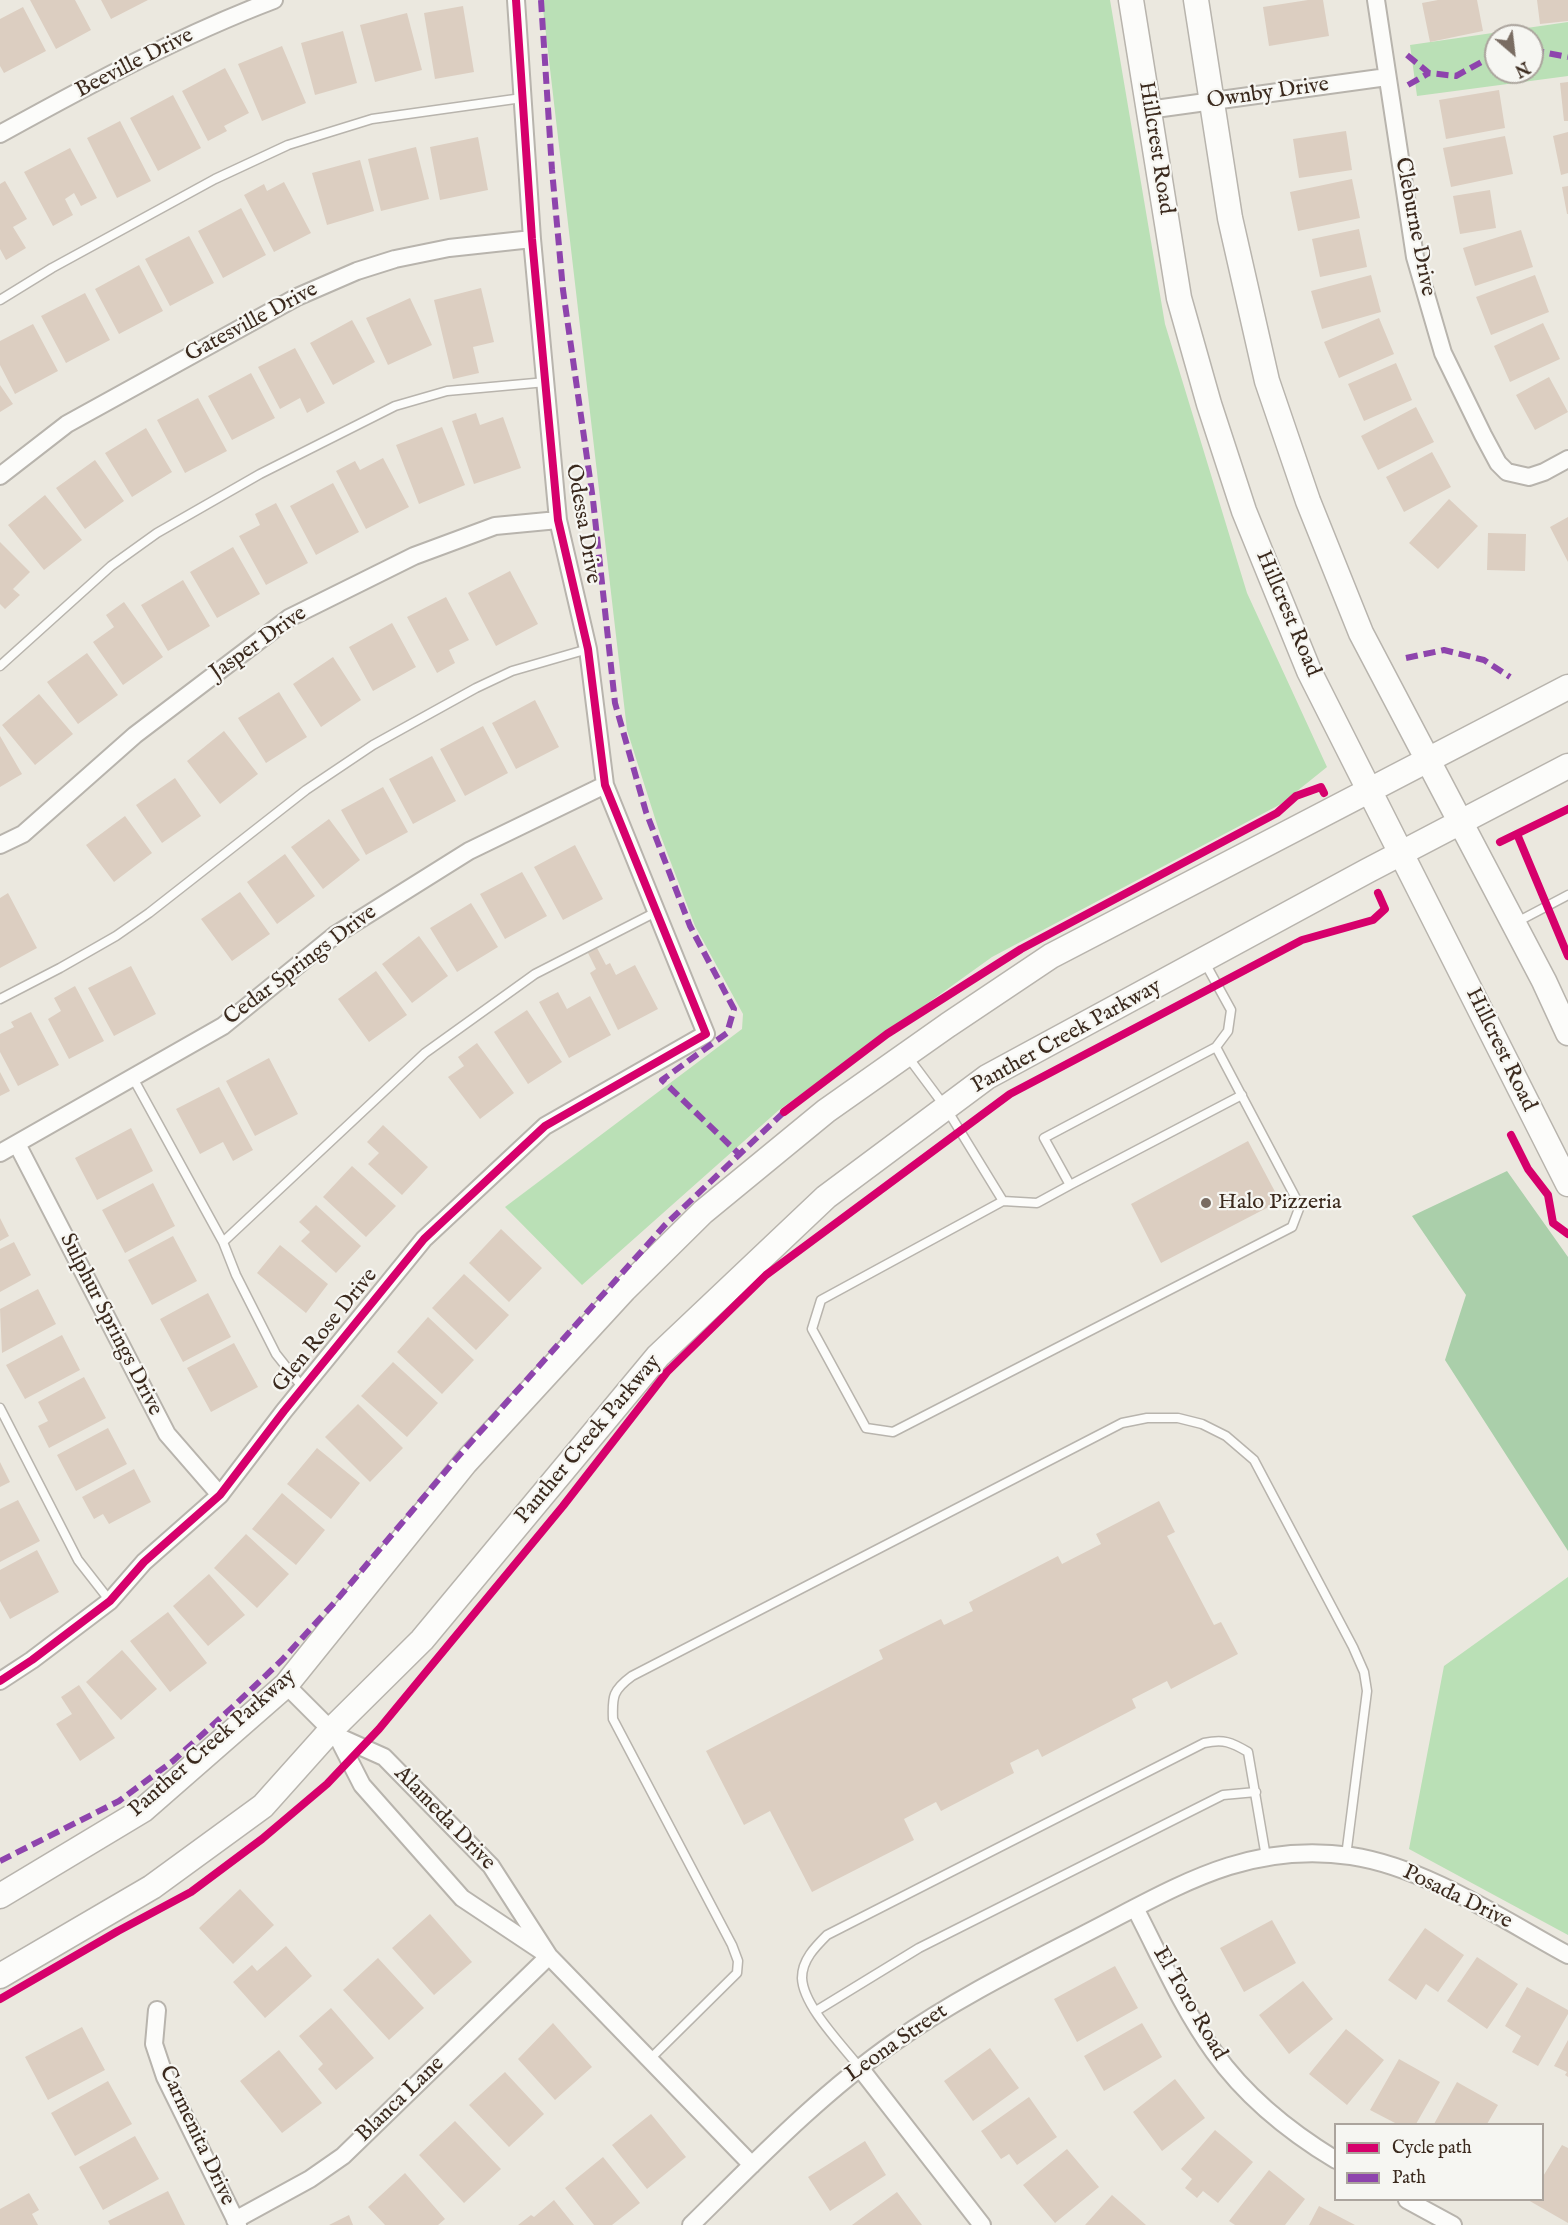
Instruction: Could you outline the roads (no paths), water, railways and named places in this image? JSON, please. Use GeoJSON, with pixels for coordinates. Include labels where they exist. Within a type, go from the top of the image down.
{"type":"FeatureCollection","features":[{"type":"Feature","properties":{"kind":"main road","name":"Hillcrest Road"},"geometry":{"type":"LineString","coordinates":[[1131,0],[1179,298],[1212,415],[1244,511],[1309,671],[1568,1184]]}},
{"type":"Feature","properties":{"kind":"main road"},"geometry":{"type":"LineString","coordinates":[[1196,0],[1230,218],[1267,381],[1308,501],[1361,633],[1514,924],[1568,1033]]}},
{"type":"Feature","properties":{"kind":"main road","name":"Panther Creek Parkway"},"geometry":{"type":"LineString","coordinates":[[0,1896],[143,1810],[286,1684],[465,1463],[624,1290],[703,1212],[826,1111],[1051,956],[1568,687]]}},
{"type":"Feature","properties":{"kind":"main road","name":"Panther Creek Parkway"},"geometry":{"type":"LineString","coordinates":[[0,1976],[152,1887],[263,1806],[422,1640],[658,1356],[826,1197],[987,1077],[1568,766]]}},
{"type":"Feature","properties":{"kind":"street","name":"Beeville Drive"},"geometry":{"type":"LineString","coordinates":[[0,134],[153,53],[227,18],[274,0]]}},
{"type":"Feature","properties":{"kind":"street","name":"Odessa Drive"},"geometry":{"type":"LineString","coordinates":[[516,0],[532,239],[558,520],[588,648],[605,785],[706,1034]]}},
{"type":"Feature","properties":{"kind":"street","name":"Cleburne Drive"},"geometry":{"type":"LineString","coordinates":[[1376,0],[1415,257],[1443,353],[1498,463],[1508,472],[1529,477],[1568,459]]}},
{"type":"Feature","properties":{"kind":"street","name":"Ownby Drive"},"geometry":{"type":"LineString","coordinates":[[1148,110],[1387,77]]}},
{"type":"Feature","properties":{"kind":"street","name":"Gatesville Drive"},"geometry":{"type":"LineString","coordinates":[[0,476],[67,424],[297,297],[357,271],[395,259],[449,248],[532,239]]}},
{"type":"Feature","properties":{"kind":"street","name":"Jasper Drive"},"geometry":{"type":"LineString","coordinates":[[0,845],[23,834],[135,735],[289,618],[414,556],[495,526],[558,520]]}},
{"type":"Feature","properties":{"kind":"street","name":"Cedar Springs Drive"},"geometry":{"type":"LineString","coordinates":[[0,1153],[223,1026],[335,935],[468,851],[605,785]]}},
{"type":"Feature","properties":{"kind":"street","name":"Glen Rose Drive"},"geometry":{"type":"LineString","coordinates":[[0,1681],[32,1660],[110,1601],[144,1562],[220,1495],[424,1239],[545,1126],[706,1034]]}},
{"type":"Feature","properties":{"kind":"street","name":"Sulphur Springs Drive"},"geometry":{"type":"LineString","coordinates":[[17,1144],[167,1434],[220,1495]]}},
{"type":"Feature","properties":{"kind":"street","name":"Alameda Drive"},"geometry":{"type":"LineString","coordinates":[[286,1684],[334,1733],[362,1785],[462,1898],[549,1956]]}},
{"type":"Feature","properties":{"kind":"street","name":"Alameda Drive"},"geometry":{"type":"LineString","coordinates":[[334,1733],[384,1757],[491,1866],[549,1956],[752,2165]]}},
{"type":"Feature","properties":{"kind":"street","name":"Posada Drive"},"geometry":{"type":"LineString","coordinates":[[1135,1908],[1203,1874],[1227,1866],[1266,1857],[1301,1853],[1346,1856],[1375,1861],[1423,1877],[1568,1955]]}},
{"type":"Feature","properties":{"kind":"street","name":"Leona Street"},"geometry":{"type":"LineString","coordinates":[[691,2225],[806,2113],[860,2068],[913,2030],[968,1996],[1135,1908]]}},
{"type":"Feature","properties":{"kind":"street","name":"El Toro Road"},"geometry":{"type":"LineString","coordinates":[[1135,1908],[1198,2029],[1231,2073],[1269,2113],[1291,2131],[1334,2159]]}},
{"type":"Feature","properties":{"kind":"street","name":"Blanca Lane"},"geometry":{"type":"LineString","coordinates":[[237,2222],[310,2179],[343,2156],[549,1956]]}},
{"type":"Feature","properties":{"kind":"street","name":"Carmenita Drive"},"geometry":{"type":"LineString","coordinates":[[157,2010],[154,2044],[165,2077],[237,2222]]}},
{"type":"Feature","properties":{"kind":"street"},"geometry":{"type":"LineString","coordinates":[[860,2068],[982,2225]]}},
{"type":"Feature","properties":{"kind":"street"},"geometry":{"type":"LineString","coordinates":[[1411,2201],[1453,2225]]}},
{"type":"Feature","properties":{"kind":"lane"},"geometry":{"type":"LineString","coordinates":[[0,300],[52,268],[195,190],[288,145],[372,119],[522,98]]}},
{"type":"Feature","properties":{"kind":"lane"},"geometry":{"type":"LineString","coordinates":[[0,666],[111,566],[158,533],[260,474],[395,406],[447,391],[546,382]]}},
{"type":"Feature","properties":{"kind":"lane"},"geometry":{"type":"LineString","coordinates":[[0,999],[116,936],[148,914],[306,790],[373,745],[476,688],[512,671],[588,648]]}},
{"type":"Feature","properties":{"kind":"lane"},"geometry":{"type":"LineString","coordinates":[[1514,924],[1568,896]]}},
{"type":"Feature","properties":{"kind":"lane"},"geometry":{"type":"LineString","coordinates":[[223,1242],[425,1053],[535,974],[656,912]]}},
{"type":"Feature","properties":{"kind":"lane"},"geometry":{"type":"LineString","coordinates":[[1070,1185],[1044,1138],[1216,1047],[1228,1031],[1232,1010],[1204,960]]}},
{"type":"Feature","properties":{"kind":"lane"},"geometry":{"type":"LineString","coordinates":[[1216,1047],[1242,1095],[1300,1206],[1292,1227],[893,1432],[866,1428],[812,1329],[821,1300],[1003,1201],[1038,1203],[1242,1095]]}},
{"type":"Feature","properties":{"kind":"lane"},"geometry":{"type":"LineString","coordinates":[[906,1055],[946,1108],[1003,1201]]}},
{"type":"Feature","properties":{"kind":"lane"},"geometry":{"type":"LineString","coordinates":[[133,1078],[223,1242],[236,1275],[276,1354],[303,1388]]}},
{"type":"Feature","properties":{"kind":"lane"},"geometry":{"type":"LineString","coordinates":[[0,1408],[78,1560],[110,1601]]}},
{"type":"Feature","properties":{"kind":"lane"},"geometry":{"type":"LineString","coordinates":[[650,2059],[737,1973],[738,1961],[732,1945],[613,1719],[612,1699],[620,1685],[653,1665],[1122,1423],[1147,1418],[1178,1418],[1202,1424],[1226,1436],[1254,1460],[1353,1647],[1364,1672],[1367,1691],[1346,1856]]}},
{"type":"Feature","properties":{"kind":"lane"},"geometry":{"type":"LineString","coordinates":[[860,2068],[816,2011],[804,1990],[803,1968],[812,1950],[827,1935],[1204,1743],[1221,1740],[1237,1745],[1248,1752],[1266,1857]]}},
{"type":"Feature","properties":{"kind":"lane"},"geometry":{"type":"LineString","coordinates":[[816,2011],[919,1948],[1202,1805],[1224,1795],[1256,1792]]}},
{"type":"Feature","properties":{"kind":"place","name":"Halo Pizzeria"},"geometry":{"type":"Point","coordinates":[1206,1203]}}]}
